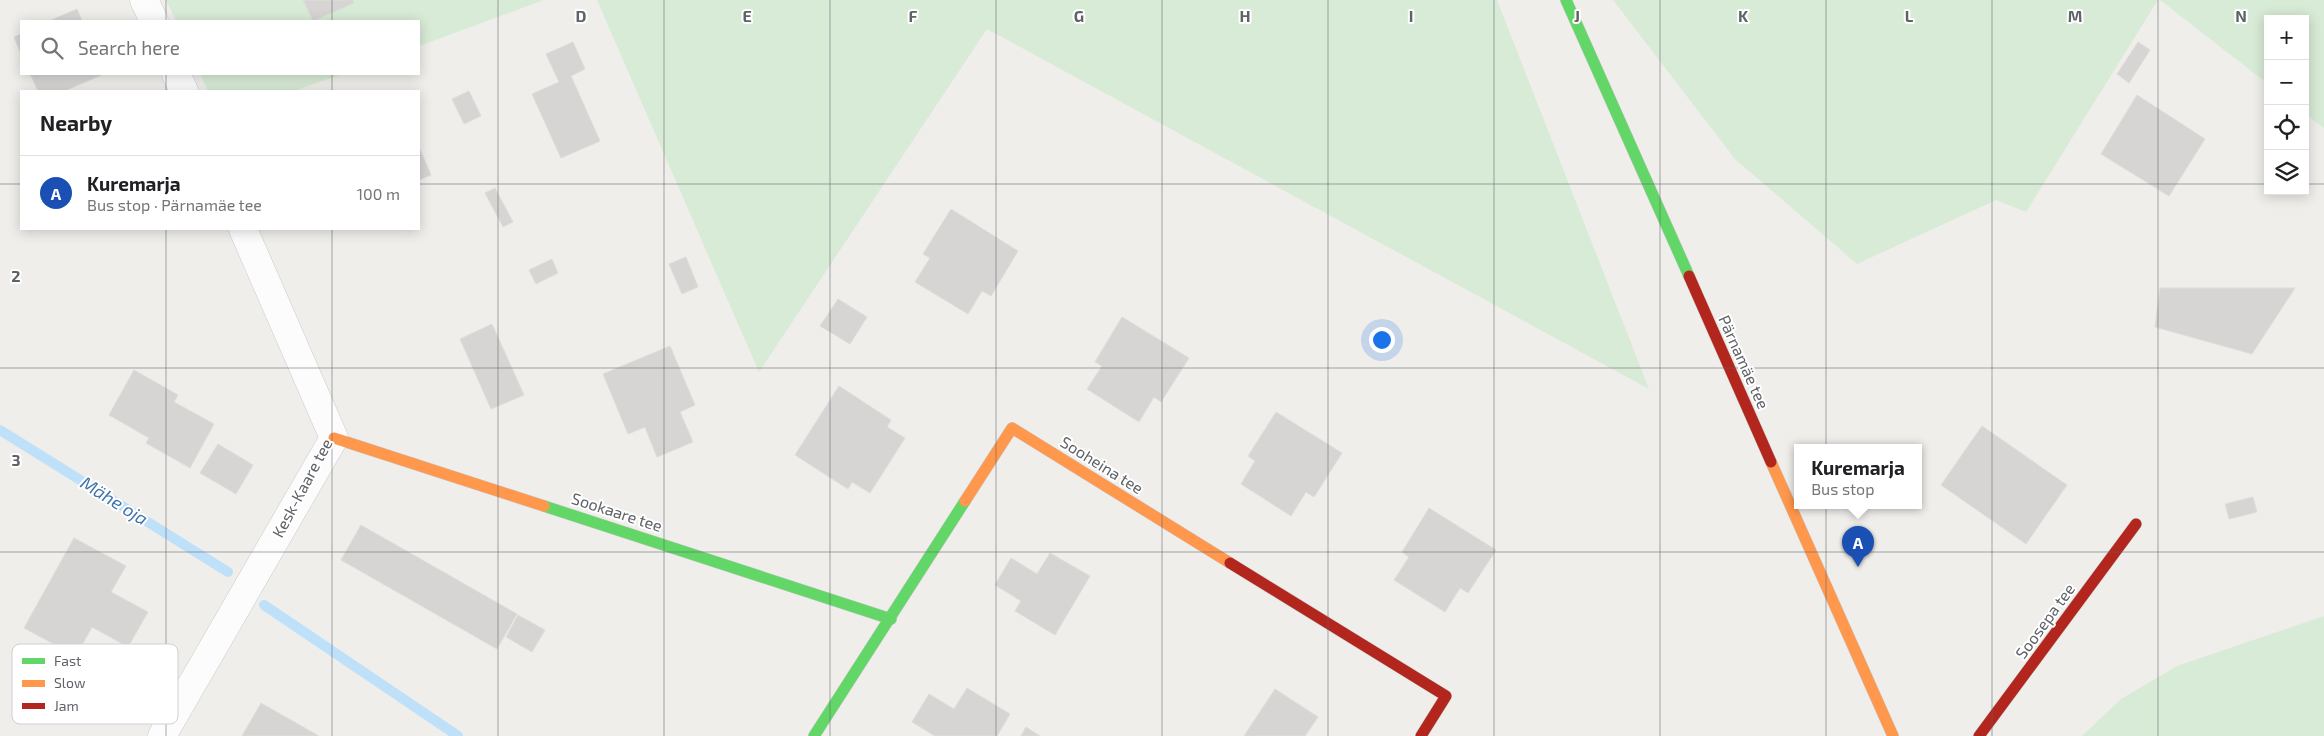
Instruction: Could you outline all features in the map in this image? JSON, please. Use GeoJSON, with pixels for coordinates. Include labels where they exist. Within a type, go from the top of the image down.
{"type":"FeatureCollection","features":[{"type":"Feature","properties":{"kind":"street"},"geometry":{"type":"LineString","coordinates":[[144,0],[154,20]]}},
{"type":"Feature","properties":{"kind":"street","name":"Pärnamäe tee"},"geometry":{"type":"LineString","coordinates":[[1566,0],[1893,736]]}},
{"type":"Feature","properties":{"kind":"street"},"geometry":{"type":"LineString","coordinates":[[176,75],[184,90]]}},
{"type":"Feature","properties":{"kind":"street","name":"Kesk-Kaare tee"},"geometry":{"type":"LineString","coordinates":[[178,708],[334,438],[243,230]]}},
{"type":"Feature","properties":{"kind":"street","name":"Sooheina tee"},"geometry":{"type":"LineString","coordinates":[[814,736],[891,619],[1012,428],[1446,696],[1421,736]]}},
{"type":"Feature","properties":{"kind":"street","name":"Sookaare tee"},"geometry":{"type":"LineString","coordinates":[[334,438],[891,619]]}},
{"type":"Feature","properties":{"kind":"street","name":"Soosepa tee"},"geometry":{"type":"LineString","coordinates":[[1978,736],[2006,702],[2136,524]]}},
{"type":"Feature","properties":{"kind":"street","name":"Kesk-Kaare tee"},"geometry":{"type":"LineString","coordinates":[[162,736],[169,724]]}},
{"type":"Feature","properties":{"kind":"green space"},"geometry":{"type":"Polygon","coordinates":[[[166,0],[544,0],[420,46],[420,20],[176,20],[166,0]]]}},
{"type":"Feature","properties":{"kind":"green space"},"geometry":{"type":"Polygon","coordinates":[[[597,0],[1497,0],[1649,389],[987,29],[759,372],[597,0]]]}},
{"type":"Feature","properties":{"kind":"green space"},"geometry":{"type":"Polygon","coordinates":[[[1613,0],[2158,0],[2026,212],[1996,200],[1857,264],[1735,159],[1613,0]]]}},
{"type":"Feature","properties":{"kind":"green space"},"geometry":{"type":"Polygon","coordinates":[[[2160,0],[2324,0],[2324,128],[2309,117],[2309,15],[2264,15],[2264,81],[2160,0]]]}},
{"type":"Feature","properties":{"kind":"green space"},"geometry":{"type":"Polygon","coordinates":[[[200,75],[339,75],[297,90],[208,90],[200,75]]]}},
{"type":"Feature","properties":{"kind":"green space"},"geometry":{"type":"Polygon","coordinates":[[[2324,616],[2324,736],[2082,736],[2121,699],[2177,666],[2324,616]]]}},
{"type":"Feature","properties":{"kind":"building"},"geometry":{"type":"Polygon","coordinates":[[[303,0],[353,0],[354,3],[313,20],[303,0]]]}},
{"type":"Feature","properties":{"kind":"building"},"geometry":{"type":"Polygon","coordinates":[[[77,9],[82,20],[51,20],[77,9]]]}},
{"type":"Feature","properties":{"kind":"building"},"geometry":{"type":"Polygon","coordinates":[[[20,34],[20,52],[14,37],[20,34]]]}},
{"type":"Feature","properties":{"kind":"building"},"geometry":{"type":"Polygon","coordinates":[[[573,42],[585,69],[571,76],[600,141],[561,158],[532,94],[559,82],[546,54],[573,42]]]}},
{"type":"Feature","properties":{"kind":"building"},"geometry":{"type":"Polygon","coordinates":[[[2138,42],[2150,50],[2129,83],[2117,74],[2138,42]]]}},
{"type":"Feature","properties":{"kind":"building"},"geometry":{"type":"Polygon","coordinates":[[[30,75],[102,75],[66,90],[38,90],[30,75]]]}},
{"type":"Feature","properties":{"kind":"building"},"geometry":{"type":"Polygon","coordinates":[[[469,91],[481,116],[464,124],[452,99],[469,91]]]}},
{"type":"Feature","properties":{"kind":"building"},"geometry":{"type":"Polygon","coordinates":[[[2137,95],[2205,139],[2169,196],[2101,154],[2137,95]]]}},
{"type":"Feature","properties":{"kind":"building"},"geometry":{"type":"Polygon","coordinates":[[[420,149],[431,175],[420,180],[420,149]]]}},
{"type":"Feature","properties":{"kind":"building"},"geometry":{"type":"Polygon","coordinates":[[[495,188],[513,222],[503,227],[485,193],[495,188]]]}},
{"type":"Feature","properties":{"kind":"building"},"geometry":{"type":"Polygon","coordinates":[[[951,209],[1018,251],[991,296],[982,291],[968,314],[915,282],[930,258],[923,254],[951,209]]]}},
{"type":"Feature","properties":{"kind":"building"},"geometry":{"type":"Polygon","coordinates":[[[686,257],[698,287],[682,294],[669,264],[686,257]]]}},
{"type":"Feature","properties":{"kind":"building"},"geometry":{"type":"Polygon","coordinates":[[[552,259],[558,273],[536,284],[529,270],[552,259]]]}},
{"type":"Feature","properties":{"kind":"building"},"geometry":{"type":"Polygon","coordinates":[[[2160,288],[2295,288],[2252,354],[2155,327],[2160,288]]]}},
{"type":"Feature","properties":{"kind":"building"},"geometry":{"type":"Polygon","coordinates":[[[838,299],[867,317],[850,344],[820,326],[838,299]]]}},
{"type":"Feature","properties":{"kind":"building"},"geometry":{"type":"Polygon","coordinates":[[[1122,317],[1189,358],[1161,402],[1154,397],[1139,422],[1087,389],[1102,366],[1095,362],[1122,317]]]}},
{"type":"Feature","properties":{"kind":"building"},"geometry":{"type":"Polygon","coordinates":[[[492,324],[524,395],[491,409],[460,339],[492,324]]]}},
{"type":"Feature","properties":{"kind":"building"},"geometry":{"type":"Polygon","coordinates":[[[670,346],[695,405],[680,412],[693,442],[657,457],[645,427],[628,434],[603,374],[670,346]]]}},
{"type":"Feature","properties":{"kind":"building"},"geometry":{"type":"Polygon","coordinates":[[[134,370],[178,395],[174,402],[214,424],[190,468],[146,443],[149,438],[109,415],[134,370]]]}},
{"type":"Feature","properties":{"kind":"building"},"geometry":{"type":"Polygon","coordinates":[[[839,386],[891,420],[887,427],[905,438],[870,493],[852,482],[848,489],[795,455],[839,386]]]}},
{"type":"Feature","properties":{"kind":"building"},"geometry":{"type":"Polygon","coordinates":[[[1276,412],[1342,453],[1314,497],[1306,492],[1291,516],[1241,484],[1255,461],[1248,456],[1276,412]]]}},
{"type":"Feature","properties":{"kind":"building"},"geometry":{"type":"Polygon","coordinates":[[[1982,426],[2067,485],[2026,544],[1941,485],[1982,426]]]}},
{"type":"Feature","properties":{"kind":"building"},"geometry":{"type":"Polygon","coordinates":[[[218,444],[253,465],[236,494],[200,473],[218,444]]]}},
{"type":"Feature","properties":{"kind":"building"},"geometry":{"type":"Polygon","coordinates":[[[2253,497],[2257,512],[2229,519],[2225,504],[2253,497]]]}},
{"type":"Feature","properties":{"kind":"building"},"geometry":{"type":"Polygon","coordinates":[[[1429,508],[1496,550],[1468,593],[1460,588],[1445,612],[1394,580],[1409,557],[1402,552],[1429,508]]]}},
{"type":"Feature","properties":{"kind":"building"},"geometry":{"type":"Polygon","coordinates":[[[361,525],[517,614],[497,649],[341,560],[361,525]]]}},
{"type":"Feature","properties":{"kind":"building"},"geometry":{"type":"Polygon","coordinates":[[[1852,536],[1860,555],[1853,558],[1844,539],[1852,536]]]}},
{"type":"Feature","properties":{"kind":"building"},"geometry":{"type":"Polygon","coordinates":[[[74,538],[126,566],[111,592],[148,612],[130,644],[123,644],[92,627],[83,644],[54,644],[24,628],[74,538]]]}},
{"type":"Feature","properties":{"kind":"building"},"geometry":{"type":"Polygon","coordinates":[[[1050,553],[1090,576],[1055,635],[1015,611],[1021,601],[995,585],[1011,558],[1037,574],[1050,553]]]}},
{"type":"Feature","properties":{"kind":"building"},"geometry":{"type":"Polygon","coordinates":[[[518,615],[545,630],[532,652],[506,637],[518,615]]]}},
{"type":"Feature","properties":{"kind":"building"},"geometry":{"type":"Polygon","coordinates":[[[967,688],[1010,714],[997,736],[935,736],[912,722],[929,694],[954,709],[967,688]]]}},
{"type":"Feature","properties":{"kind":"building"},"geometry":{"type":"Polygon","coordinates":[[[1275,689],[1318,717],[1305,736],[1244,736],[1275,689]]]}},
{"type":"Feature","properties":{"kind":"building"},"geometry":{"type":"Polygon","coordinates":[[[261,703],[319,736],[242,736],[261,703]]]}},
{"type":"Feature","properties":{"kind":"building"},"geometry":{"type":"Polygon","coordinates":[[[1026,727],[1040,736],[1021,736],[1026,727]]]}},
{"type":"Feature","properties":{"kind":"waterway","name":"Mähe oja"},"geometry":{"type":"LineString","coordinates":[[0,430],[228,572]]}},
{"type":"Feature","properties":{"kind":"waterway","name":"Mähe oja"},"geometry":{"type":"LineString","coordinates":[[264,605],[458,736]]}},
{"type":"Feature","properties":{"kind":"traffic: fast"},"geometry":{"type":"LineString","coordinates":[[1566,0],[1689,276]]}},
{"type":"Feature","properties":{"kind":"traffic: fast"},"geometry":{"type":"LineString","coordinates":[[814,736],[965,501]]}},
{"type":"Feature","properties":{"kind":"traffic: fast"},"geometry":{"type":"LineString","coordinates":[[544,506],[891,619]]}},
{"type":"Feature","properties":{"kind":"traffic: slow"},"geometry":{"type":"LineString","coordinates":[[965,501],[1012,428],[1230,563]]}},
{"type":"Feature","properties":{"kind":"traffic: slow"},"geometry":{"type":"LineString","coordinates":[[334,438],[544,506]]}},
{"type":"Feature","properties":{"kind":"traffic: slow"},"geometry":{"type":"LineString","coordinates":[[1771,462],[1893,736]]}},
{"type":"Feature","properties":{"kind":"traffic: jam"},"geometry":{"type":"LineString","coordinates":[[1689,276],[1771,462]]}},
{"type":"Feature","properties":{"kind":"traffic: jam"},"geometry":{"type":"LineString","coordinates":[[1979,736],[2136,524]]}},
{"type":"Feature","properties":{"kind":"traffic: jam"},"geometry":{"type":"LineString","coordinates":[[1230,563],[1446,696],[1421,736]]}},
{"type":"Feature","properties":{"kind":"place","name":"Kuremarja"},"geometry":{"type":"Point","coordinates":[1858,567]}}]}
